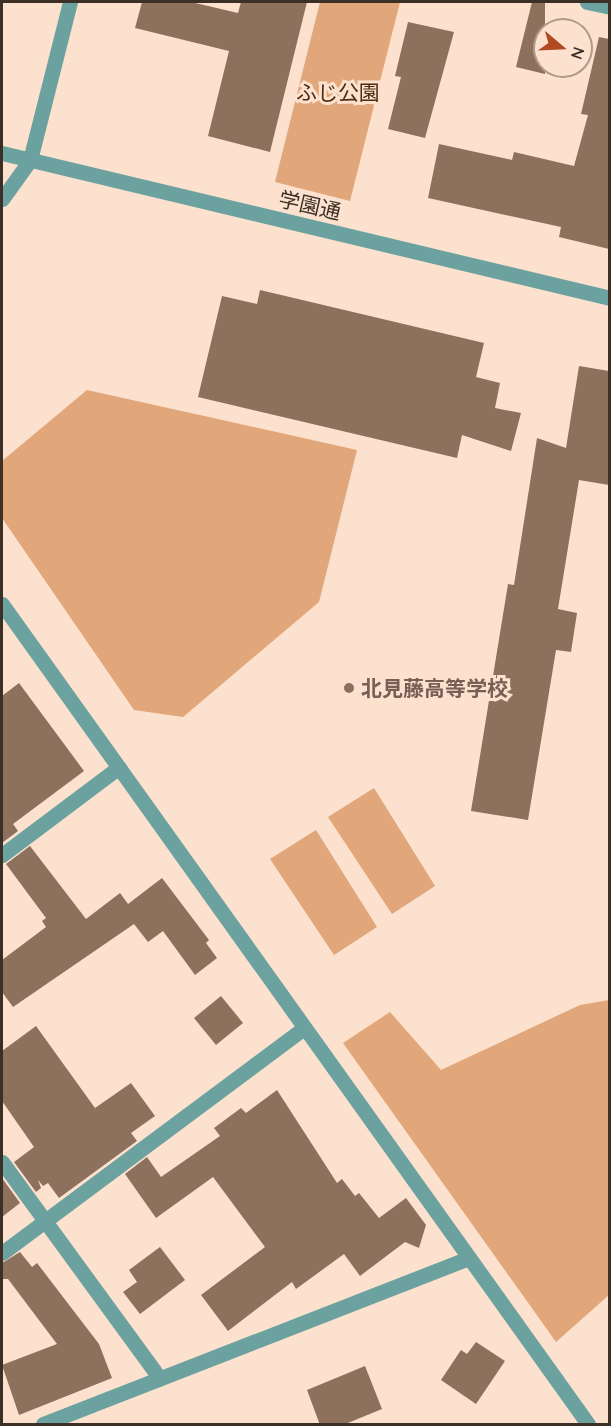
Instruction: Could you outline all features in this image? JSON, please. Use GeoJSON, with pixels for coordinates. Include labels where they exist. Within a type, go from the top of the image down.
{"type":"FeatureCollection","features":[{"type":"Feature","properties":{"kind":"street"},"geometry":{"type":"LineString","coordinates":[[2,199],[30,160],[70,2]]}},
{"type":"Feature","properties":{"kind":"street"},"geometry":{"type":"LineString","coordinates":[[587,2],[609,7]]}},
{"type":"Feature","properties":{"kind":"street","name":"学園通"},"geometry":{"type":"LineString","coordinates":[[2,153],[609,298]]}},
{"type":"Feature","properties":{"kind":"street"},"geometry":{"type":"LineString","coordinates":[[2,604],[588,1425]]}},
{"type":"Feature","properties":{"kind":"street"},"geometry":{"type":"LineString","coordinates":[[2,855],[119,767]]}},
{"type":"Feature","properties":{"kind":"street"},"geometry":{"type":"LineString","coordinates":[[2,1254],[304,1028]]}},
{"type":"Feature","properties":{"kind":"street"},"geometry":{"type":"LineString","coordinates":[[2,1162],[160,1379]]}},
{"type":"Feature","properties":{"kind":"street"},"geometry":{"type":"LineString","coordinates":[[43,1425],[467,1258]]}},
{"type":"Feature","properties":{"kind":"green space","name":"ふじ公園"},"geometry":{"type":"Polygon","coordinates":[[[320,2],[400,2],[350,201],[275,182],[320,2]]]}},
{"type":"Feature","properties":{"kind":"green space"},"geometry":{"type":"Polygon","coordinates":[[[87,390],[357,450],[319,602],[183,717],[134,710],[2,518],[2,461],[87,390]]]}},
{"type":"Feature","properties":{"kind":"green space"},"geometry":{"type":"Polygon","coordinates":[[[374,788],[435,886],[392,914],[328,817],[374,788]]]}},
{"type":"Feature","properties":{"kind":"green space"},"geometry":{"type":"Polygon","coordinates":[[[316,830],[377,927],[334,955],[270,859],[316,830]]]}},
{"type":"Feature","properties":{"kind":"green space"},"geometry":{"type":"Polygon","coordinates":[[[609,1000],[609,1295],[556,1342],[343,1043],[390,1012],[441,1070],[580,1005],[609,1000]]]}},
{"type":"Feature","properties":{"kind":"building"},"geometry":{"type":"Polygon","coordinates":[[[142,2],[191,2],[238,13],[241,2],[307,2],[270,152],[208,136],[229,51],[135,28],[142,2]]]}},
{"type":"Feature","properties":{"kind":"building"},"geometry":{"type":"Polygon","coordinates":[[[532,2],[545,2],[545,18],[533,18],[533,71],[516,67],[532,2]]]}},
{"type":"Feature","properties":{"kind":"building"},"geometry":{"type":"Polygon","coordinates":[[[408,22],[454,32],[425,138],[388,129],[401,77],[395,76],[408,22]]]}},
{"type":"Feature","properties":{"kind":"building"},"geometry":{"type":"Polygon","coordinates":[[[599,37],[609,39],[609,249],[559,237],[561,227],[428,198],[439,144],[512,160],[514,152],[574,166],[588,115],[581,114],[589,78],[593,78],[593,63],[599,37]]]}},
{"type":"Feature","properties":{"kind":"building"},"geometry":{"type":"Polygon","coordinates":[[[260,290],[484,343],[476,377],[500,383],[495,408],[521,413],[511,451],[462,435],[457,458],[198,397],[222,296],[257,304],[260,290]]]}},
{"type":"Feature","properties":{"kind":"building"},"geometry":{"type":"Polygon","coordinates":[[[579,366],[609,371],[609,485],[579,480],[558,609],[577,613],[571,652],[556,650],[528,820],[471,811],[508,584],[514,585],[537,438],[566,448],[579,366]]]}},
{"type":"Feature","properties":{"kind":"building"},"geometry":{"type":"Polygon","coordinates":[[[19,683],[84,771],[13,824],[18,831],[2,843],[2,696],[19,683]]]}},
{"type":"Feature","properties":{"kind":"building"},"geometry":{"type":"Polygon","coordinates":[[[30,846],[86,919],[120,893],[128,904],[162,878],[209,940],[206,943],[217,958],[195,975],[163,931],[148,942],[134,924],[13,1007],[2,992],[2,960],[46,927],[42,921],[46,918],[6,864],[30,846]]]}},
{"type":"Feature","properties":{"kind":"building"},"geometry":{"type":"Polygon","coordinates":[[[221,996],[243,1023],[216,1045],[194,1018],[221,996]]]}},
{"type":"Feature","properties":{"kind":"building"},"geometry":{"type":"Polygon","coordinates":[[[36,1026],[95,1108],[131,1083],[155,1116],[131,1133],[137,1141],[59,1198],[48,1183],[43,1186],[38,1180],[41,1188],[36,1192],[14,1162],[34,1147],[2,1101],[2,1051],[36,1026]]]}},
{"type":"Feature","properties":{"kind":"building"},"geometry":{"type":"Polygon","coordinates":[[[277,1090],[337,1183],[342,1179],[355,1196],[359,1193],[379,1218],[406,1198],[426,1225],[419,1248],[405,1242],[360,1276],[344,1254],[296,1289],[292,1282],[228,1331],[201,1295],[265,1247],[213,1177],[156,1218],[125,1174],[147,1157],[161,1177],[220,1136],[214,1128],[241,1108],[246,1113],[277,1090]]]}},
{"type":"Feature","properties":{"kind":"building"},"geometry":{"type":"Polygon","coordinates":[[[2,1178],[20,1203],[2,1217],[2,1178]]]}},
{"type":"Feature","properties":{"kind":"building"},"geometry":{"type":"Polygon","coordinates":[[[160,1247],[185,1280],[140,1314],[123,1292],[137,1282],[129,1270],[160,1247]]]}},
{"type":"Feature","properties":{"kind":"building"},"geometry":{"type":"Polygon","coordinates":[[[20,1252],[32,1267],[37,1263],[99,1344],[112,1378],[19,1415],[2,1365],[57,1344],[8,1279],[2,1279],[2,1263],[20,1252]]]}},
{"type":"Feature","properties":{"kind":"building"},"geometry":{"type":"Polygon","coordinates":[[[476,1342],[505,1361],[476,1404],[441,1380],[461,1350],[467,1354],[476,1342]]]}},
{"type":"Feature","properties":{"kind":"building"},"geometry":{"type":"Polygon","coordinates":[[[365,1366],[382,1409],[343,1425],[320,1425],[307,1390],[365,1366]]]}},
{"type":"Feature","properties":{"kind":"place","name":"北見藤高等学校"},"geometry":{"type":"Point","coordinates":[349,688]}}]}
